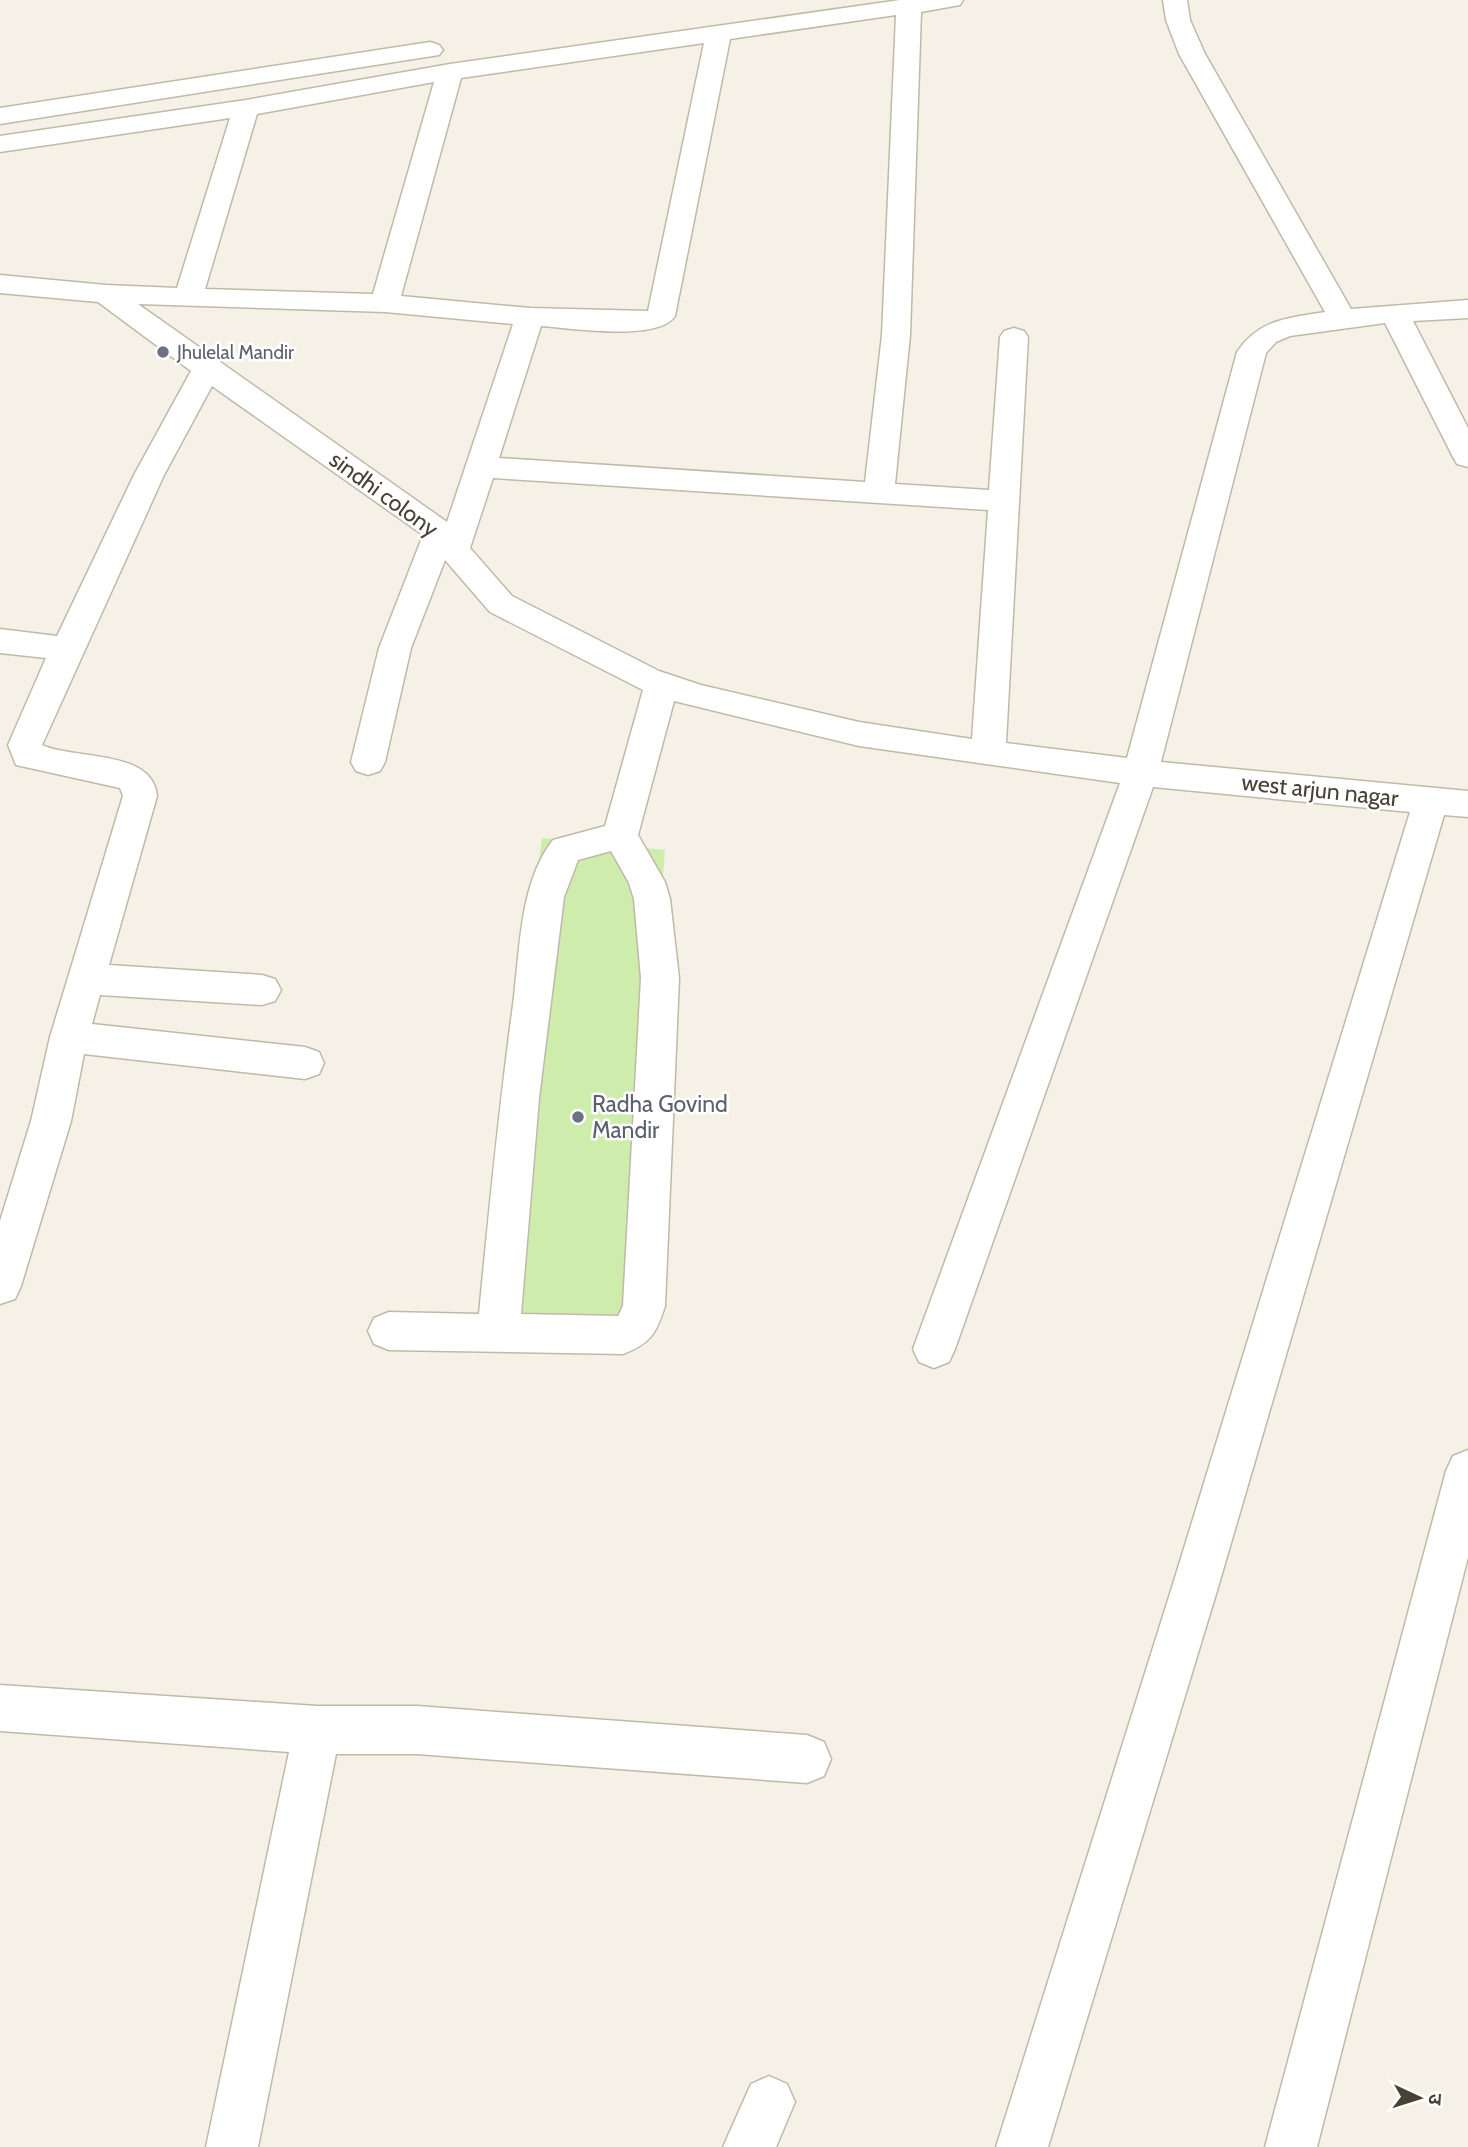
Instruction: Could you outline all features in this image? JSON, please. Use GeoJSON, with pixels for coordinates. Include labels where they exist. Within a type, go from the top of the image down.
{"type":"FeatureCollection","features":[{"type":"Feature","properties":{"kind":"street"},"geometry":{"type":"LineString","coordinates":[[720,15],[909,6],[951,0]]}},
{"type":"Feature","properties":{"kind":"street"},"geometry":{"type":"LineString","coordinates":[[1175,0],[1178,20],[1192,54],[1343,319]]}},
{"type":"Feature","properties":{"kind":"street"},"geometry":{"type":"LineString","coordinates":[[0,116],[449,60],[720,15],[770,1]]}},
{"type":"Feature","properties":{"kind":"street"},"geometry":{"type":"LineString","coordinates":[[878,493],[896,335],[909,6]]}},
{"type":"Feature","properties":{"kind":"street"},"geometry":{"type":"LineString","coordinates":[[0,284],[106,294],[385,303],[530,317],[650,321],[661,316],[720,15]]}},
{"type":"Feature","properties":{"kind":"street"},"geometry":{"type":"LineString","coordinates":[[0,144],[246,108],[449,60]]}},
{"type":"Feature","properties":{"kind":"street"},"geometry":{"type":"LineString","coordinates":[[385,303],[449,60]]}},
{"type":"Feature","properties":{"kind":"street"},"geometry":{"type":"LineString","coordinates":[[189,295],[246,108]]}},
{"type":"Feature","properties":{"kind":"street","name":"sindhi colony"},"geometry":{"type":"LineString","coordinates":[[106,294],[447,540],[482,586],[501,604],[679,690],[859,734],[988,754]]}},
{"type":"Feature","properties":{"kind":"street"},"geometry":{"type":"LineString","coordinates":[[934,1349],[1157,773],[1252,352],[1267,335],[1287,328],[1343,319],[1468,309]]}},
{"type":"Feature","properties":{"kind":"street"},"geometry":{"type":"LineString","coordinates":[[1395,314],[1468,457]]}},
{"type":"Feature","properties":{"kind":"street"},"geometry":{"type":"LineString","coordinates":[[368,762],[395,648],[479,467],[530,317]]}},
{"type":"Feature","properties":{"kind":"street"},"geometry":{"type":"LineString","coordinates":[[988,754],[1014,337]]}},
{"type":"Feature","properties":{"kind":"street"},"geometry":{"type":"LineString","coordinates":[[0,1286],[51,1121],[69,1037],[140,796],[139,784],[130,777],[28,756],[25,745],[66,649],[149,475],[207,369]]}},
{"type":"Feature","properties":{"kind":"street"},"geometry":{"type":"LineString","coordinates":[[479,467],[1005,501]]}},
{"type":"Feature","properties":{"kind":"street"},"geometry":{"type":"LineString","coordinates":[[0,641],[66,649]]}},
{"type":"Feature","properties":{"kind":"street"},"geometry":{"type":"LineString","coordinates":[[620,835],[679,690]]}},
{"type":"Feature","properties":{"kind":"street","name":"west arjun nagar"},"geometry":{"type":"LineString","coordinates":[[988,754],[1449,803]]}},
{"type":"Feature","properties":{"kind":"street"},"geometry":{"type":"LineString","coordinates":[[1022,2147],[1200,1571],[1449,803]]}},
{"type":"Feature","properties":{"kind":"street"},"geometry":{"type":"LineString","coordinates":[[389,1331],[624,1335],[631,1332],[640,1320],[644,1306],[660,978],[652,899],[647,882],[620,835]]}},
{"type":"Feature","properties":{"kind":"street"},"geometry":{"type":"LineString","coordinates":[[498,1333],[520,1098],[546,897],[558,860],[566,850],[620,835]]}},
{"type":"Feature","properties":{"kind":"street"},"geometry":{"type":"LineString","coordinates":[[87,979],[262,990]]}},
{"type":"Feature","properties":{"kind":"street"},"geometry":{"type":"LineString","coordinates":[[69,1037],[305,1063]]}},
{"type":"Feature","properties":{"kind":"street"},"geometry":{"type":"LineString","coordinates":[[1291,2147],[1468,1471]]}},
{"type":"Feature","properties":{"kind":"street"},"geometry":{"type":"LineString","coordinates":[[0,1708],[317,1730],[417,1730],[807,1759]]}},
{"type":"Feature","properties":{"kind":"street"},"geometry":{"type":"LineString","coordinates":[[232,2147],[317,1730]]}},
{"type":"Feature","properties":{"kind":"green space"},"geometry":{"type":"Polygon","coordinates":[[[542,838],[665,850],[629,1325],[479,1326],[542,838]]]}},
{"type":"Feature","properties":{"kind":"place","name":"Jhulelal Mandir"},"geometry":{"type":"Point","coordinates":[163,352]}},
{"type":"Feature","properties":{"kind":"place","name":"Radha Govind Mandir"},"geometry":{"type":"Point","coordinates":[578,1117]}}]}
